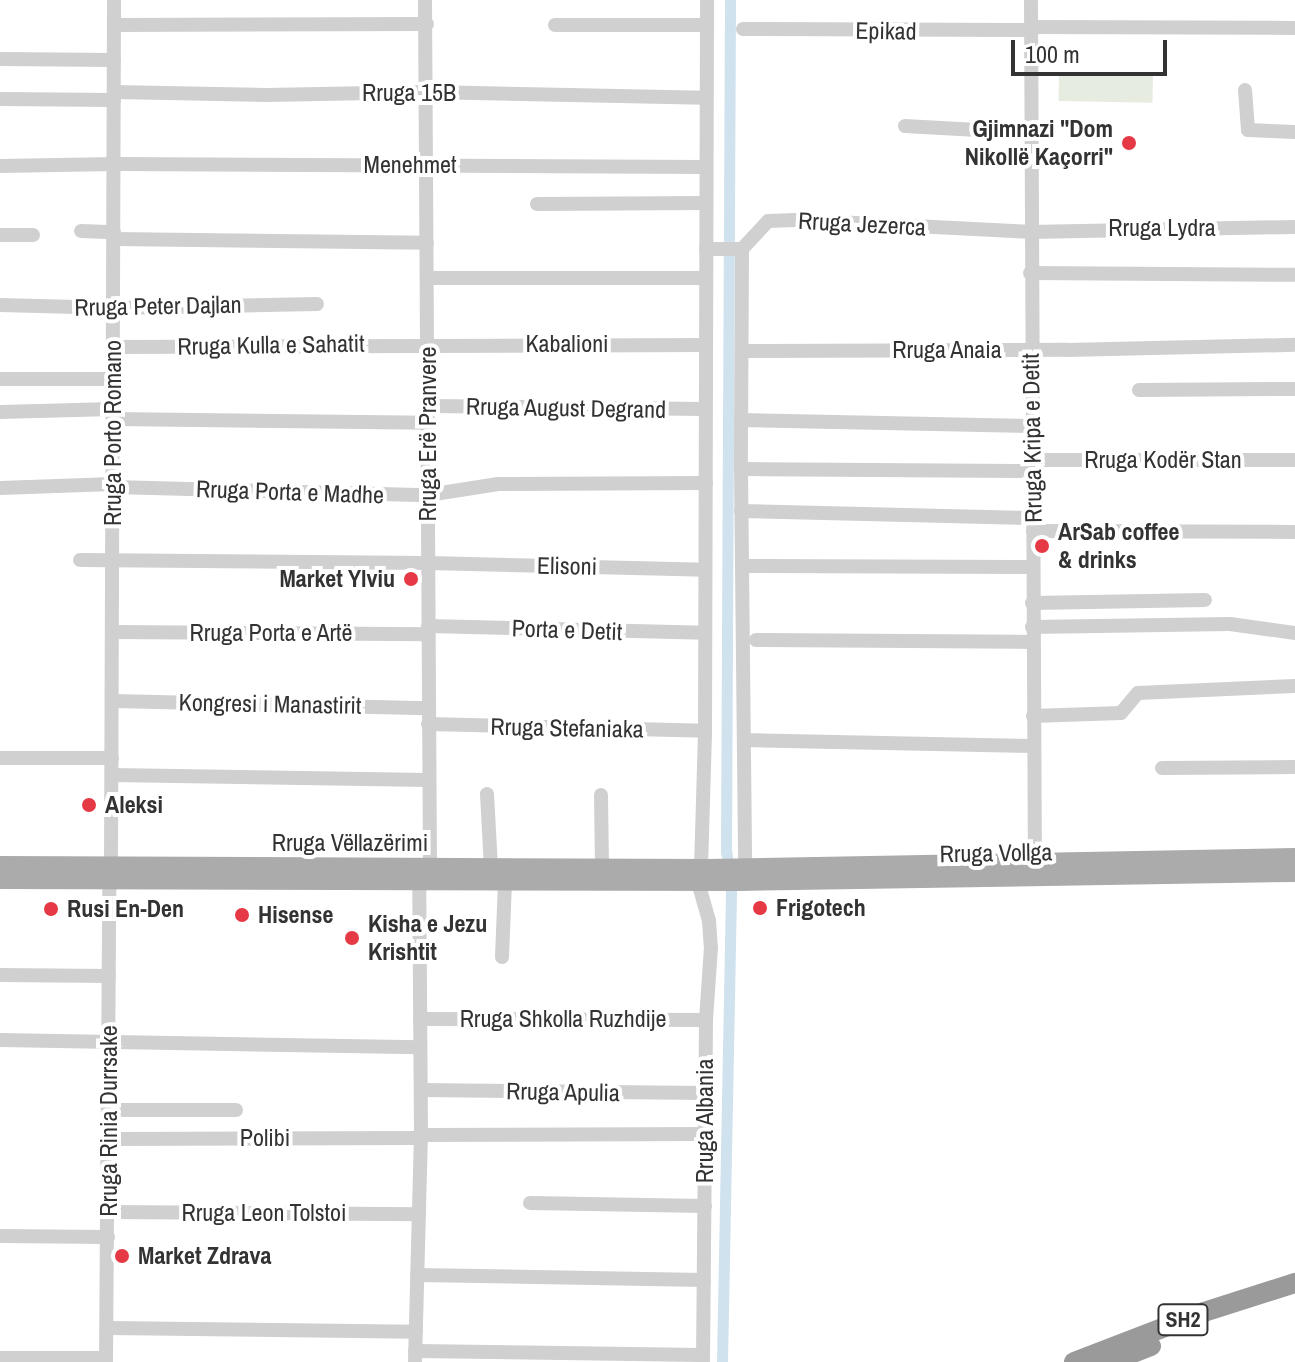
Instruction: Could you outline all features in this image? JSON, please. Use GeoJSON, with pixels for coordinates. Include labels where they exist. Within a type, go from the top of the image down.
{"type":"FeatureCollection","features":[{"type":"Feature","properties":{"kind":"highway","name":"SH2"},"geometry":{"type":"LineString","coordinates":[[1074,1362],[1204,1312],[1295,1283]]}},
{"type":"Feature","properties":{"kind":"highway","name":"SH2"},"geometry":{"type":"LineString","coordinates":[[1110,1362],[1295,1296]]}},
{"type":"Feature","properties":{"kind":"main road","name":"Rruga Vollga"},"geometry":{"type":"LineString","coordinates":[[703,875],[1034,868],[1295,857]]}},
{"type":"Feature","properties":{"kind":"main road","name":"Rruga Vëllazërimi"},"geometry":{"type":"LineString","coordinates":[[0,865],[110,873]]}},
{"type":"Feature","properties":{"kind":"main road","name":"Rruga Vëllazërimi"},"geometry":{"type":"LineString","coordinates":[[498,874],[602,868],[703,875]]}},
{"type":"Feature","properties":{"kind":"main road","name":"Rruga Vollga"},"geometry":{"type":"LineString","coordinates":[[1034,868],[1295,873]]}},
{"type":"Feature","properties":{"kind":"main road","name":"Rruga Vëllazërimi"},"geometry":{"type":"LineString","coordinates":[[0,880],[110,873],[703,875]]}},
{"type":"Feature","properties":{"kind":"street","name":"Rruga Porto Romano"},"geometry":{"type":"LineString","coordinates":[[110,873],[114,0]]}},
{"type":"Feature","properties":{"kind":"street","name":"Rruga Erë Pranvere"},"geometry":{"type":"LineString","coordinates":[[415,1356],[421,1137],[420,1019],[428,780],[425,165],[428,92],[425,0]]}},
{"type":"Feature","properties":{"kind":"street","name":"Rruga Albania"},"geometry":{"type":"LineString","coordinates":[[703,1358],[706,1020],[711,947],[703,875],[707,0]]}},
{"type":"Feature","properties":{"kind":"street","name":"Rruga Kripa e Detit"},"geometry":{"type":"LineString","coordinates":[[1031,0],[1034,868]]}},
{"type":"Feature","properties":{"kind":"street"},"geometry":{"type":"LineString","coordinates":[[114,25],[427,24]]}},
{"type":"Feature","properties":{"kind":"street"},"geometry":{"type":"LineString","coordinates":[[555,25],[707,25]]}},
{"type":"Feature","properties":{"kind":"street","name":"Epikad"},"geometry":{"type":"LineString","coordinates":[[743,29],[1295,28]]}},
{"type":"Feature","properties":{"kind":"street"},"geometry":{"type":"LineString","coordinates":[[0,59],[114,60]]}},
{"type":"Feature","properties":{"kind":"street"},"geometry":{"type":"LineString","coordinates":[[1245,90],[1248,130],[1295,132]]}},
{"type":"Feature","properties":{"kind":"street","name":"Rruga 15B"},"geometry":{"type":"LineString","coordinates":[[0,99],[428,92],[705,98]]}},
{"type":"Feature","properties":{"kind":"street"},"geometry":{"type":"LineString","coordinates":[[905,126],[1031,133]]}},
{"type":"Feature","properties":{"kind":"street","name":"Menehmet"},"geometry":{"type":"LineString","coordinates":[[0,166],[704,167]]}},
{"type":"Feature","properties":{"kind":"street"},"geometry":{"type":"LineString","coordinates":[[537,204],[705,203]]}},
{"type":"Feature","properties":{"kind":"street","name":"Rruga Jezerca"},"geometry":{"type":"LineString","coordinates":[[740,249],[768,221],[1030,232]]}},
{"type":"Feature","properties":{"kind":"street","name":"Rruga Lydra"},"geometry":{"type":"LineString","coordinates":[[1030,232],[1295,227]]}},
{"type":"Feature","properties":{"kind":"street"},"geometry":{"type":"LineString","coordinates":[[81,231],[114,236],[427,243]]}},
{"type":"Feature","properties":{"kind":"street"},"geometry":{"type":"LineString","coordinates":[[0,235],[33,235]]}},
{"type":"Feature","properties":{"kind":"street"},"geometry":{"type":"LineString","coordinates":[[706,249],[740,249],[744,740],[741,872]]}},
{"type":"Feature","properties":{"kind":"street"},"geometry":{"type":"LineString","coordinates":[[1030,273],[1295,275]]}},
{"type":"Feature","properties":{"kind":"street"},"geometry":{"type":"LineString","coordinates":[[427,278],[706,278]]}},
{"type":"Feature","properties":{"kind":"street","name":"Rruga Peter Dajlan"},"geometry":{"type":"LineString","coordinates":[[0,305],[114,308],[317,304]]}},
{"type":"Feature","properties":{"kind":"street","name":"Kabalioni"},"geometry":{"type":"LineString","coordinates":[[427,343],[706,345]]}},
{"type":"Feature","properties":{"kind":"street","name":"Rruga Kulla e Sahatit"},"geometry":{"type":"LineString","coordinates":[[114,347],[427,343]]}},
{"type":"Feature","properties":{"kind":"street","name":"Rruga Anaia"},"geometry":{"type":"LineString","coordinates":[[742,351],[1295,345]]}},
{"type":"Feature","properties":{"kind":"street"},"geometry":{"type":"LineString","coordinates":[[0,379],[113,379]]}},
{"type":"Feature","properties":{"kind":"street"},"geometry":{"type":"LineString","coordinates":[[1139,390],[1295,389]]}},
{"type":"Feature","properties":{"kind":"street","name":"Rruga August Degrand"},"geometry":{"type":"LineString","coordinates":[[427,406],[704,409]]}},
{"type":"Feature","properties":{"kind":"street"},"geometry":{"type":"LineString","coordinates":[[0,412],[427,423]]}},
{"type":"Feature","properties":{"kind":"street"},"geometry":{"type":"LineString","coordinates":[[741,420],[1031,426]]}},
{"type":"Feature","properties":{"kind":"street","name":"Rruga Kodër Stan"},"geometry":{"type":"LineString","coordinates":[[741,469],[1295,460]]}},
{"type":"Feature","properties":{"kind":"street","name":"Rruga Porta e Madhe"},"geometry":{"type":"LineString","coordinates":[[0,488],[113,485],[428,495],[498,484],[706,483]]}},
{"type":"Feature","properties":{"kind":"street"},"geometry":{"type":"LineString","coordinates":[[741,511],[1295,532]]}},
{"type":"Feature","properties":{"kind":"street"},"geometry":{"type":"LineString","coordinates":[[80,560],[428,563]]}},
{"type":"Feature","properties":{"kind":"street","name":"Elisoni"},"geometry":{"type":"LineString","coordinates":[[428,563],[705,570]]}},
{"type":"Feature","properties":{"kind":"street"},"geometry":{"type":"LineString","coordinates":[[742,566],[1032,567]]}},
{"type":"Feature","properties":{"kind":"street"},"geometry":{"type":"LineString","coordinates":[[1032,603],[1205,600]]}},
{"type":"Feature","properties":{"kind":"street"},"geometry":{"type":"LineString","coordinates":[[756,640],[1032,634],[1230,624],[1295,633]]}},
{"type":"Feature","properties":{"kind":"street","name":"Rruga Porta e Artë"},"geometry":{"type":"LineString","coordinates":[[113,632],[428,630]]}},
{"type":"Feature","properties":{"kind":"street","name":"Porta e Detit"},"geometry":{"type":"LineString","coordinates":[[428,630],[705,633]]}},
{"type":"Feature","properties":{"kind":"street"},"geometry":{"type":"LineString","coordinates":[[1033,716],[1121,713],[1138,693],[1295,686]]}},
{"type":"Feature","properties":{"kind":"street","name":"Kongresi i Manastirit"},"geometry":{"type":"LineString","coordinates":[[113,701],[428,708]]}},
{"type":"Feature","properties":{"kind":"street","name":"Rruga Stefaniaka"},"geometry":{"type":"LineString","coordinates":[[428,724],[705,731]]}},
{"type":"Feature","properties":{"kind":"street"},"geometry":{"type":"LineString","coordinates":[[744,740],[1033,746]]}},
{"type":"Feature","properties":{"kind":"street"},"geometry":{"type":"LineString","coordinates":[[0,758],[112,758]]}},
{"type":"Feature","properties":{"kind":"street"},"geometry":{"type":"LineString","coordinates":[[1162,768],[1295,767]]}},
{"type":"Feature","properties":{"kind":"street"},"geometry":{"type":"LineString","coordinates":[[112,775],[428,780]]}},
{"type":"Feature","properties":{"kind":"street"},"geometry":{"type":"LineString","coordinates":[[487,794],[498,874],[502,957]]}},
{"type":"Feature","properties":{"kind":"street"},"geometry":{"type":"LineString","coordinates":[[601,795],[602,868]]}},
{"type":"Feature","properties":{"kind":"street","name":"Rruga Rinia Durrsake"},"geometry":{"type":"LineString","coordinates":[[106,1360],[110,873]]}},
{"type":"Feature","properties":{"kind":"street"},"geometry":{"type":"LineString","coordinates":[[0,975],[109,976]]}},
{"type":"Feature","properties":{"kind":"street","name":"Rruga Shkolla Ruzhdije"},"geometry":{"type":"LineString","coordinates":[[420,1019],[706,1020]]}},
{"type":"Feature","properties":{"kind":"street"},"geometry":{"type":"LineString","coordinates":[[0,1040],[420,1047]]}},
{"type":"Feature","properties":{"kind":"street","name":"Rruga Apulia"},"geometry":{"type":"LineString","coordinates":[[421,1090],[706,1093]]}},
{"type":"Feature","properties":{"kind":"street"},"geometry":{"type":"LineString","coordinates":[[109,1110],[236,1110]]}},
{"type":"Feature","properties":{"kind":"street","name":"Polibi"},"geometry":{"type":"LineString","coordinates":[[109,1139],[706,1134]]}},
{"type":"Feature","properties":{"kind":"street"},"geometry":{"type":"LineString","coordinates":[[530,1203],[705,1206]]}},
{"type":"Feature","properties":{"kind":"street","name":"Rruga Leon Tolstoi"},"geometry":{"type":"LineString","coordinates":[[108,1212],[419,1214]]}},
{"type":"Feature","properties":{"kind":"street"},"geometry":{"type":"LineString","coordinates":[[0,1236],[108,1237]]}},
{"type":"Feature","properties":{"kind":"street"},"geometry":{"type":"LineString","coordinates":[[417,1275],[704,1280]]}},
{"type":"Feature","properties":{"kind":"street"},"geometry":{"type":"LineString","coordinates":[[108,1328],[416,1332]]}},
{"type":"Feature","properties":{"kind":"street"},"geometry":{"type":"LineString","coordinates":[[415,1356],[703,1358]]}},
{"type":"Feature","properties":{"kind":"street"},"geometry":{"type":"LineString","coordinates":[[0,1358],[106,1360]]}},
{"type":"Feature","properties":{"kind":"shaded area"},"geometry":{"type":"Polygon","coordinates":[[[1059,72],[1153,74],[1152,103],[1058,101],[1059,72]]]}},
{"type":"Feature","properties":{"kind":"waterway"},"geometry":{"type":"LineString","coordinates":[[722,1362],[731,890],[726,852],[730,0]]}},
{"type":"Feature","properties":{"kind":"place","name":"Gjimnazi \"Dom Nikollë Kaçorri\""},"geometry":{"type":"Point","coordinates":[1129,143]}},
{"type":"Feature","properties":{"kind":"place","name":"ArSab coffee & drinks"},"geometry":{"type":"Point","coordinates":[1042,546]}},
{"type":"Feature","properties":{"kind":"place","name":"Market Ylviu"},"geometry":{"type":"Point","coordinates":[411,579]}},
{"type":"Feature","properties":{"kind":"place","name":"Aleksi"},"geometry":{"type":"Point","coordinates":[89,805]}},
{"type":"Feature","properties":{"kind":"place","name":"Frigotech"},"geometry":{"type":"Point","coordinates":[760,908]}},
{"type":"Feature","properties":{"kind":"place","name":"Rusi En-Den"},"geometry":{"type":"Point","coordinates":[51,909]}},
{"type":"Feature","properties":{"kind":"place","name":"Hisense"},"geometry":{"type":"Point","coordinates":[242,915]}},
{"type":"Feature","properties":{"kind":"place","name":"Kisha e Jezu Krishtit"},"geometry":{"type":"Point","coordinates":[352,938]}},
{"type":"Feature","properties":{"kind":"place","name":"Market Zdrava"},"geometry":{"type":"Point","coordinates":[122,1256]}}]}
